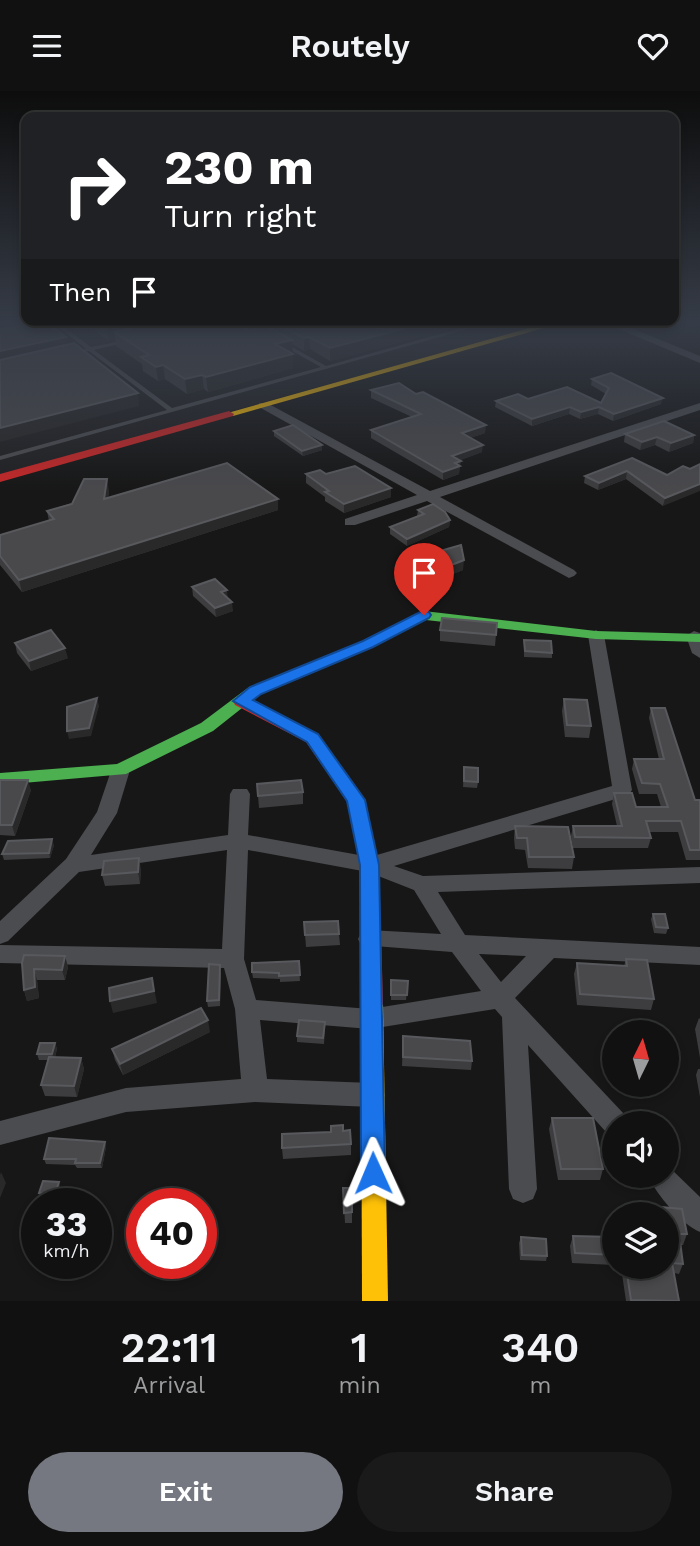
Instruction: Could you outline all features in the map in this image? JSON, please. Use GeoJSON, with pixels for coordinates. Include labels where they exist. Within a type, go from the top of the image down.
{"type":"FeatureCollection","features":[{"type":"Feature","properties":{"kind":"street"},"geometry":{"type":"LineString","coordinates":[[0,478],[359,378]]}},
{"type":"Feature","properties":{"kind":"street"},"geometry":{"type":"LineString","coordinates":[[263,405],[569,573]]}},
{"type":"Feature","properties":{"kind":"street"},"geometry":{"type":"LineString","coordinates":[[350,522],[700,405]]}},
{"type":"Feature","properties":{"kind":"street"},"geometry":{"type":"LineString","coordinates":[[0,779],[120,770],[207,727],[255,690],[368,644],[424,615],[596,635],[697,637],[700,653]]}},
{"type":"Feature","properties":{"kind":"street"},"geometry":{"type":"LineString","coordinates":[[370,865],[622,790],[596,635]]}},
{"type":"Feature","properties":{"kind":"street"},"geometry":{"type":"LineString","coordinates":[[241,701],[313,738],[356,800],[370,865],[375,1301]]}},
{"type":"Feature","properties":{"kind":"street"},"geometry":{"type":"LineString","coordinates":[[0,935],[73,865],[107,813],[120,770]]}},
{"type":"Feature","properties":{"kind":"street"},"geometry":{"type":"LineString","coordinates":[[240,794],[233,959],[247,1009],[255,1090]]}},
{"type":"Feature","properties":{"kind":"street"},"geometry":{"type":"LineString","coordinates":[[73,865],[239,841],[370,865],[422,884],[700,875]]}},
{"type":"Feature","properties":{"kind":"street"},"geometry":{"type":"LineString","coordinates":[[422,884],[458,943],[507,1006],[604,1111]]}},
{"type":"Feature","properties":{"kind":"street"},"geometry":{"type":"LineString","coordinates":[[369,939],[700,956]]}},
{"type":"Feature","properties":{"kind":"street"},"geometry":{"type":"LineString","coordinates":[[523,1189],[507,1006],[549,948]]}},
{"type":"Feature","properties":{"kind":"street"},"geometry":{"type":"LineString","coordinates":[[0,954],[233,959]]}},
{"type":"Feature","properties":{"kind":"street"},"geometry":{"type":"LineString","coordinates":[[247,1009],[370,1019],[507,1006]]}},
{"type":"Feature","properties":{"kind":"street"},"geometry":{"type":"LineString","coordinates":[[0,1132],[125,1100],[255,1090],[372,1095]]}},
{"type":"Feature","properties":{"kind":"street"},"geometry":{"type":"LineString","coordinates":[[673,1188],[700,1218]]}},
{"type":"Feature","properties":{"kind":"lane"},"geometry":{"type":"LineString","coordinates":[[128,378],[172,411]]}},
{"type":"Feature","properties":{"kind":"lane"},"geometry":{"type":"LineString","coordinates":[[0,458],[289,378]]}},
{"type":"Feature","properties":{"kind":"shaded area"},"geometry":{"type":"Polygon","coordinates":[[[0,378],[349,378],[0,475],[0,378]]]}},
{"type":"Feature","properties":{"kind":"building"},"geometry":{"type":"Polygon","coordinates":[[[0,378],[119,378],[138,393],[0,428],[0,378]]]}},
{"type":"Feature","properties":{"kind":"building"},"geometry":{"type":"Polygon","coordinates":[[[622,378],[663,398],[614,414],[599,407],[581,412],[570,407],[532,419],[496,401],[518,394],[528,399],[567,387],[601,403],[609,388],[592,379],[622,378]]]}},
{"type":"Feature","properties":{"kind":"building"},"geometry":{"type":"Polygon","coordinates":[[[399,383],[416,394],[423,392],[486,425],[462,433],[483,445],[452,456],[461,461],[455,463],[460,466],[443,472],[371,430],[421,414],[371,390],[399,383]]]}},
{"type":"Feature","properties":{"kind":"building"},"geometry":{"type":"Polygon","coordinates":[[[664,421],[694,435],[671,443],[657,437],[642,442],[625,434],[664,421]]]}},
{"type":"Feature","properties":{"kind":"building"},"geometry":{"type":"Polygon","coordinates":[[[293,425],[322,445],[302,451],[274,431],[293,425]]]}},
{"type":"Feature","properties":{"kind":"building"},"geometry":{"type":"Polygon","coordinates":[[[632,458],[667,475],[683,466],[690,469],[700,464],[700,484],[665,498],[627,471],[599,483],[585,476],[632,458]]]}},
{"type":"Feature","properties":{"kind":"building"},"geometry":{"type":"Polygon","coordinates":[[[227,463],[278,499],[19,580],[0,556],[0,535],[54,519],[47,511],[72,504],[84,479],[107,479],[104,499],[227,463]]]}},
{"type":"Feature","properties":{"kind":"building"},"geometry":{"type":"Polygon","coordinates":[[[355,466],[391,488],[344,504],[325,492],[329,491],[306,474],[320,470],[326,474],[355,466]]]}},
{"type":"Feature","properties":{"kind":"building"},"geometry":{"type":"Polygon","coordinates":[[[433,504],[445,512],[450,520],[407,539],[390,527],[424,514],[418,510],[433,504]]]}},
{"type":"Feature","properties":{"kind":"building"},"geometry":{"type":"Polygon","coordinates":[[[461,545],[464,560],[441,569],[426,555],[461,545]]]}},
{"type":"Feature","properties":{"kind":"building"},"geometry":{"type":"Polygon","coordinates":[[[215,579],[227,590],[221,592],[232,602],[215,608],[192,587],[215,579]]]}},
{"type":"Feature","properties":{"kind":"building"},"geometry":{"type":"Polygon","coordinates":[[[442,618],[497,623],[496,635],[440,630],[442,618]]]}},
{"type":"Feature","properties":{"kind":"building"},"geometry":{"type":"Polygon","coordinates":[[[51,630],[65,648],[29,661],[15,643],[51,630]]]}},
{"type":"Feature","properties":{"kind":"building"},"geometry":{"type":"Polygon","coordinates":[[[524,640],[551,641],[552,653],[525,651],[524,640]]]}},
{"type":"Feature","properties":{"kind":"building"},"geometry":{"type":"Polygon","coordinates":[[[97,698],[89,728],[67,731],[67,707],[97,698]]]}},
{"type":"Feature","properties":{"kind":"building"},"geometry":{"type":"Polygon","coordinates":[[[564,699],[587,700],[591,726],[567,725],[564,699]]]}},
{"type":"Feature","properties":{"kind":"building"},"geometry":{"type":"Polygon","coordinates":[[[651,708],[665,708],[695,800],[700,800],[700,850],[690,850],[681,821],[646,821],[651,838],[575,837],[573,826],[622,826],[614,793],[632,793],[636,807],[668,807],[660,784],[642,783],[634,759],[664,759],[651,708]]]}},
{"type":"Feature","properties":{"kind":"building"},"geometry":{"type":"Polygon","coordinates":[[[464,767],[478,768],[478,782],[464,781],[464,767]]]}},
{"type":"Feature","properties":{"kind":"building"},"geometry":{"type":"Polygon","coordinates":[[[0,780],[28,780],[12,825],[0,825],[0,780]]]}},
{"type":"Feature","properties":{"kind":"building"},"geometry":{"type":"Polygon","coordinates":[[[301,780],[303,792],[258,796],[257,784],[301,780]]]}},
{"type":"Feature","properties":{"kind":"building"},"geometry":{"type":"Polygon","coordinates":[[[515,826],[568,827],[574,857],[529,857],[527,838],[517,838],[515,826]]]}},
{"type":"Feature","properties":{"kind":"building"},"geometry":{"type":"Polygon","coordinates":[[[52,839],[49,853],[2,854],[8,841],[52,839]]]}},
{"type":"Feature","properties":{"kind":"building"},"geometry":{"type":"Polygon","coordinates":[[[139,858],[138,872],[102,875],[104,861],[139,858]]]}},
{"type":"Feature","properties":{"kind":"building"},"geometry":{"type":"Polygon","coordinates":[[[653,914],[665,914],[668,928],[656,927],[653,914]]]}},
{"type":"Feature","properties":{"kind":"building"},"geometry":{"type":"Polygon","coordinates":[[[338,921],[339,934],[305,935],[304,922],[338,921]]]}},
{"type":"Feature","properties":{"kind":"building"},"geometry":{"type":"Polygon","coordinates":[[[24,955],[65,956],[62,970],[34,969],[35,987],[24,990],[24,955]]]}},
{"type":"Feature","properties":{"kind":"building"},"geometry":{"type":"Polygon","coordinates":[[[626,959],[647,960],[654,999],[580,994],[577,963],[627,966],[626,959]]]}},
{"type":"Feature","properties":{"kind":"building"},"geometry":{"type":"Polygon","coordinates":[[[299,961],[300,975],[279,976],[279,973],[252,972],[252,963],[299,961]]]}},
{"type":"Feature","properties":{"kind":"building"},"geometry":{"type":"Polygon","coordinates":[[[209,964],[220,965],[219,1000],[207,1001],[209,964]]]}},
{"type":"Feature","properties":{"kind":"building"},"geometry":{"type":"Polygon","coordinates":[[[152,978],[154,991],[110,1001],[109,988],[152,978]]]}},
{"type":"Feature","properties":{"kind":"building"},"geometry":{"type":"Polygon","coordinates":[[[391,980],[408,981],[407,995],[391,995],[391,980]]]}},
{"type":"Feature","properties":{"kind":"building"},"geometry":{"type":"Polygon","coordinates":[[[201,1008],[208,1020],[120,1064],[112,1049],[201,1008]]]}},
{"type":"Feature","properties":{"kind":"building"},"geometry":{"type":"Polygon","coordinates":[[[299,1020],[325,1022],[323,1038],[297,1036],[299,1020]]]}},
{"type":"Feature","properties":{"kind":"building"},"geometry":{"type":"Polygon","coordinates":[[[403,1036],[470,1041],[472,1061],[403,1057],[403,1036]]]}},
{"type":"Feature","properties":{"kind":"building"},"geometry":{"type":"Polygon","coordinates":[[[40,1043],[55,1043],[52,1054],[37,1054],[40,1043]]]}},
{"type":"Feature","properties":{"kind":"building"},"geometry":{"type":"Polygon","coordinates":[[[49,1057],[81,1058],[74,1086],[41,1085],[49,1057]]]}},
{"type":"Feature","properties":{"kind":"building"},"geometry":{"type":"Polygon","coordinates":[[[552,1118],[593,1118],[602,1169],[561,1169],[552,1118]]]}},
{"type":"Feature","properties":{"kind":"building"},"geometry":{"type":"Polygon","coordinates":[[[343,1125],[343,1131],[350,1130],[351,1144],[282,1148],[282,1134],[331,1132],[331,1126],[343,1125]]]}},
{"type":"Feature","properties":{"kind":"building"},"geometry":{"type":"Polygon","coordinates":[[[49,1138],[105,1142],[100,1163],[75,1163],[76,1159],[44,1159],[49,1138]]]}},
{"type":"Feature","properties":{"kind":"building"},"geometry":{"type":"Polygon","coordinates":[[[43,1181],[59,1182],[57,1188],[41,1188],[43,1181]]]}},
{"type":"Feature","properties":{"kind":"building"},"geometry":{"type":"Polygon","coordinates":[[[343,1188],[352,1188],[352,1212],[344,1213],[343,1188]]]}},
{"type":"Feature","properties":{"kind":"building"},"geometry":{"type":"Polygon","coordinates":[[[679,1209],[682,1209],[687,1234],[679,1234],[679,1209]]]}},
{"type":"Feature","properties":{"kind":"building"},"geometry":{"type":"Polygon","coordinates":[[[679,1234],[683,1264],[679,1264],[679,1234]]]}},
{"type":"Feature","properties":{"kind":"building"},"geometry":{"type":"Polygon","coordinates":[[[573,1236],[602,1237],[602,1254],[575,1253],[573,1236]]]}},
{"type":"Feature","properties":{"kind":"building"},"geometry":{"type":"Polygon","coordinates":[[[521,1237],[546,1239],[547,1256],[522,1255],[521,1237]]]}},
{"type":"Feature","properties":{"kind":"building"},"geometry":{"type":"Polygon","coordinates":[[[628,1279],[675,1279],[679,1301],[631,1300],[628,1279]]]}},
{"type":"Feature","properties":{"kind":"traffic: fast"},"geometry":{"type":"LineString","coordinates":[[0,779],[120,770],[207,727],[255,690],[368,644],[424,615],[596,635],[700,638]]}},
{"type":"Feature","properties":{"kind":"traffic: slow"},"geometry":{"type":"LineString","coordinates":[[229,414],[357,378]]}},
{"type":"Feature","properties":{"kind":"traffic: slow"},"geometry":{"type":"LineString","coordinates":[[372,1004],[375,1301]]}},
{"type":"Feature","properties":{"kind":"traffic: jam"},"geometry":{"type":"LineString","coordinates":[[0,478],[229,414]]}},
{"type":"Feature","properties":{"kind":"traffic: jam"},"geometry":{"type":"LineString","coordinates":[[241,701],[312,738],[356,800],[370,865],[372,1004]]}},
{"type":"Feature","properties":{"kind":"route"},"geometry":{"type":"LineString","coordinates":[[373,1173],[370,865],[356,800],[313,738],[241,701],[255,690],[368,644],[424,615]]}}]}
